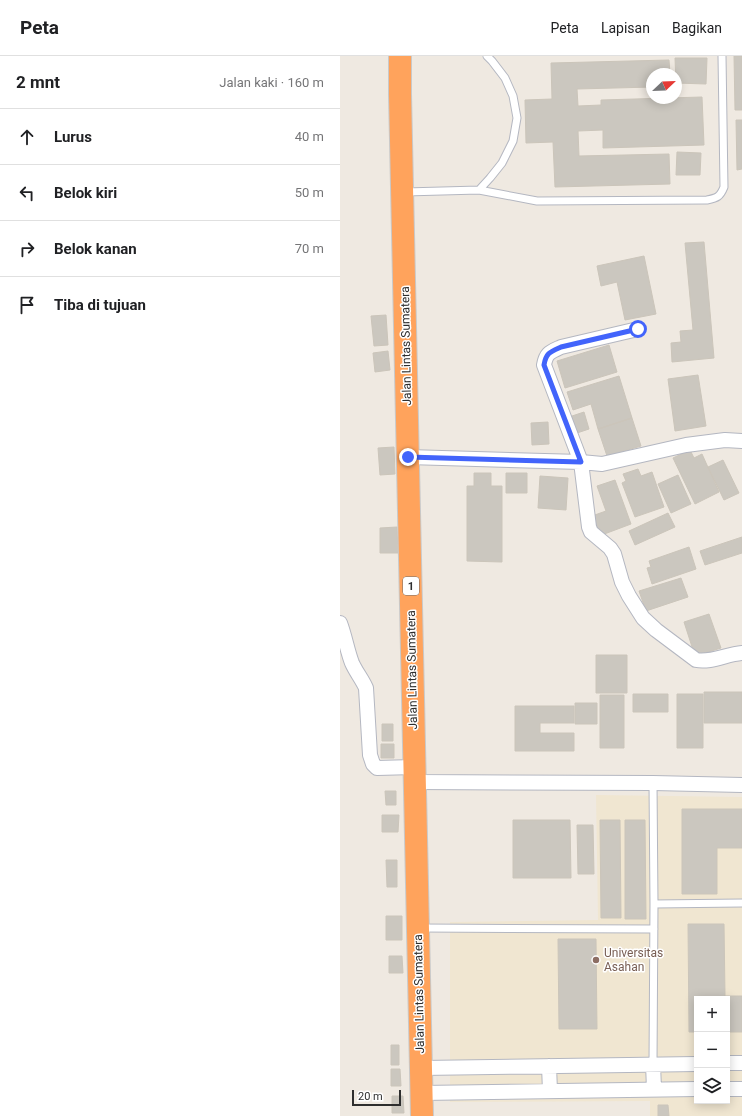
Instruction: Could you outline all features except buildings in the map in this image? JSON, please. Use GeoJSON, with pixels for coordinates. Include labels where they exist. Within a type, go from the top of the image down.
{"type":"FeatureCollection","features":[{"type":"Feature","properties":{"kind":"highway","name":"Jalan Lintas Sumatera"},"geometry":{"type":"LineString","coordinates":[[400,56],[422,1116]]}},
{"type":"Feature","properties":{"kind":"street"},"geometry":{"type":"LineString","coordinates":[[638,329],[561,347],[550,352],[545,357],[544,365],[581,462],[589,527],[591,532],[610,548],[614,554],[622,582],[629,596],[643,618],[656,630],[696,660],[710,660],[730,654],[742,653]]}},
{"type":"Feature","properties":{"kind":"street"},"geometry":{"type":"LineString","coordinates":[[408,457],[581,462],[602,464],[686,445],[725,440],[742,441]]}},
{"type":"Feature","properties":{"kind":"street"},"geometry":{"type":"LineString","coordinates":[[340,623],[351,661],[366,688],[370,755],[373,764],[377,768],[414,774],[653,784],[742,785]]}},
{"type":"Feature","properties":{"kind":"street"},"geometry":{"type":"LineString","coordinates":[[730,1063],[742,1063]]}},
{"type":"Feature","properties":{"kind":"street"},"geometry":{"type":"LineString","coordinates":[[654,1064],[654,1089]]}},
{"type":"Feature","properties":{"kind":"street"},"geometry":{"type":"LineString","coordinates":[[420,1068],[694,1064]]}},
{"type":"Feature","properties":{"kind":"street"},"geometry":{"type":"LineString","coordinates":[[549,1066],[550,1091]]}},
{"type":"Feature","properties":{"kind":"street"},"geometry":{"type":"LineString","coordinates":[[421,1093],[694,1089]]}},
{"type":"Feature","properties":{"kind":"street"},"geometry":{"type":"LineString","coordinates":[[730,1089],[742,1089]]}},
{"type":"Feature","properties":{"kind":"lane"},"geometry":{"type":"LineString","coordinates":[[479,190],[505,158],[513,141],[516,118],[513,96],[505,78],[487,56]]}},
{"type":"Feature","properties":{"kind":"lane"},"geometry":{"type":"LineString","coordinates":[[402,192],[479,190],[537,201],[707,200],[716,198],[721,194],[724,187],[722,56]]}},
{"type":"Feature","properties":{"kind":"lane"},"geometry":{"type":"LineString","coordinates":[[653,784],[654,1064]]}},
{"type":"Feature","properties":{"kind":"lane"},"geometry":{"type":"LineString","coordinates":[[654,904],[742,903]]}},
{"type":"Feature","properties":{"kind":"lane"},"geometry":{"type":"LineString","coordinates":[[418,928],[654,929]]}},
{"type":"Feature","properties":{"kind":"shaded area","name":"Universitas Asahan"},"geometry":{"type":"Polygon","coordinates":[[[596,795],[742,797],[742,1116],[650,1116],[650,1101],[450,1102],[450,922],[598,920],[596,795]]]}},
{"type":"Feature","properties":{"kind":"place","name":"Universitas Asahan"},"geometry":{"type":"Point","coordinates":[596,960]}},
{"type":"Feature","properties":{"kind":"route"},"geometry":{"type":"LineString","coordinates":[[408,457],[581,462],[544,365],[545,357],[550,352],[561,347],[638,329]]}}]}
